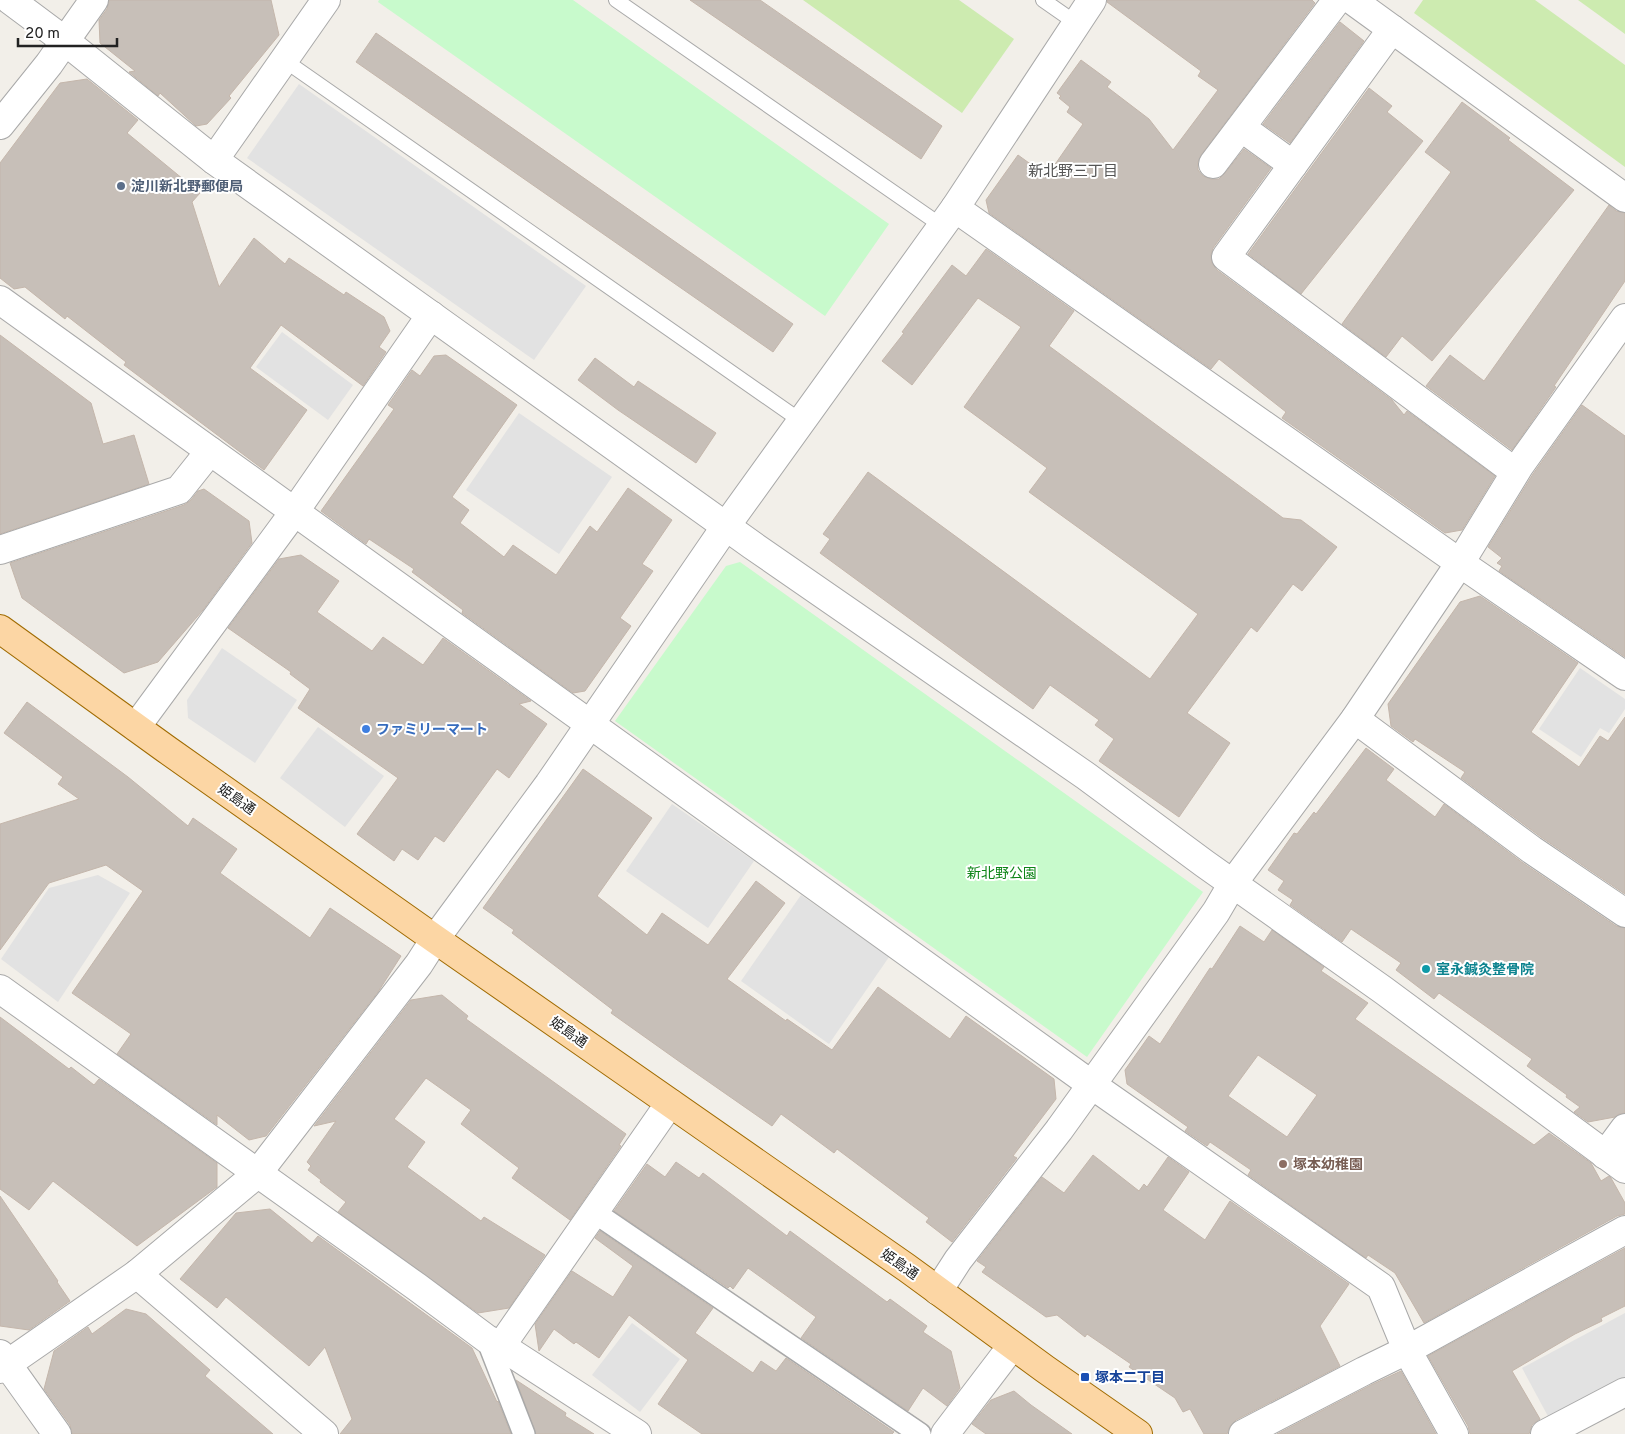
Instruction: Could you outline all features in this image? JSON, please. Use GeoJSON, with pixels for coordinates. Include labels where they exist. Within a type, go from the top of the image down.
{"type":"FeatureCollection","features":[{"type":"Feature","properties":{"kind":"main road","name":"姫島通"},"geometry":{"type":"LineString","coordinates":[[0,629],[435,939],[938,1291],[1012,1346],[1138,1434]]}},
{"type":"Feature","properties":{"kind":"street"},"geometry":{"type":"LineString","coordinates":[[10,0],[65,41],[214,160],[752,545],[1086,776],[1205,864],[1383,990],[1615,1162],[1625,1128]]}},
{"type":"Feature","properties":{"kind":"street"},"geometry":{"type":"LineString","coordinates":[[0,125],[49,64],[94,0]]}},
{"type":"Feature","properties":{"kind":"street"},"geometry":{"type":"LineString","coordinates":[[214,160],[326,0]]}},
{"type":"Feature","properties":{"kind":"street"},"geometry":{"type":"LineString","coordinates":[[57,1434],[2,1363],[137,1274],[257,1174],[419,964],[435,939],[549,784],[726,526],[949,217],[1092,0]]}},
{"type":"Feature","properties":{"kind":"street"},"geometry":{"type":"LineString","coordinates":[[1213,164],[1337,0]]}},
{"type":"Feature","properties":{"kind":"street"},"geometry":{"type":"LineString","coordinates":[[1352,0],[1625,198]]}},
{"type":"Feature","properties":{"kind":"street"},"geometry":{"type":"LineString","coordinates":[[1392,29],[1226,257],[1515,472]]}},
{"type":"Feature","properties":{"kind":"street"},"geometry":{"type":"LineString","coordinates":[[1242,128],[1293,165]]}},
{"type":"Feature","properties":{"kind":"street"},"geometry":{"type":"LineString","coordinates":[[949,217],[1460,562],[1625,676]]}},
{"type":"Feature","properties":{"kind":"street"},"geometry":{"type":"LineString","coordinates":[[0,300],[1092,1085],[1381,1287],[1407,1350],[1454,1434]]}},
{"type":"Feature","properties":{"kind":"street"},"geometry":{"type":"LineString","coordinates":[[136,727],[294,511],[431,315]]}},
{"type":"Feature","properties":{"kind":"street"},"geometry":{"type":"LineString","coordinates":[[938,1291],[958,1260],[1060,1130],[1216,912],[1233,883],[1355,719],[1460,562],[1515,472],[1625,318]]}},
{"type":"Feature","properties":{"kind":"street"},"geometry":{"type":"LineString","coordinates":[[0,550],[180,490],[210,451]]}},
{"type":"Feature","properties":{"kind":"street"},"geometry":{"type":"LineString","coordinates":[[1355,719],[1532,850],[1625,913]]}},
{"type":"Feature","properties":{"kind":"street"},"geometry":{"type":"LineString","coordinates":[[0,989],[494,1343],[637,1434]]}},
{"type":"Feature","properties":{"kind":"street"},"geometry":{"type":"LineString","coordinates":[[494,1343],[594,1212],[670,1103]]}},
{"type":"Feature","properties":{"kind":"street"},"geometry":{"type":"LineString","coordinates":[[594,1212],[920,1434]]}},
{"type":"Feature","properties":{"kind":"street"},"geometry":{"type":"LineString","coordinates":[[1243,1434],[1407,1350],[1625,1230]]}},
{"type":"Feature","properties":{"kind":"street"},"geometry":{"type":"LineString","coordinates":[[137,1274],[324,1434]]}},
{"type":"Feature","properties":{"kind":"street"},"geometry":{"type":"LineString","coordinates":[[494,1343],[524,1434]]}},
{"type":"Feature","properties":{"kind":"street"},"geometry":{"type":"LineString","coordinates":[[945,1434],[1012,1346]]}},
{"type":"Feature","properties":{"kind":"street"},"geometry":{"type":"LineString","coordinates":[[1545,1434],[1625,1392]]}},
{"type":"Feature","properties":{"kind":"lane"},"geometry":{"type":"LineString","coordinates":[[616,0],[949,217]]}},
{"type":"Feature","properties":{"kind":"lane"},"geometry":{"type":"LineString","coordinates":[[1042,0],[1076,23]]}},
{"type":"Feature","properties":{"kind":"lane"},"geometry":{"type":"LineString","coordinates":[[284,60],[801,421]]}},
{"type":"Feature","properties":{"kind":"green space"},"geometry":{"type":"Polygon","coordinates":[[[379,0],[573,0],[889,224],[825,316],[378,2],[379,0]]]}},
{"type":"Feature","properties":{"kind":"green space"},"geometry":{"type":"Polygon","coordinates":[[[803,0],[959,0],[1014,39],[962,113],[803,0]]]}},
{"type":"Feature","properties":{"kind":"green space"},"geometry":{"type":"Polygon","coordinates":[[[1423,0],[1535,0],[1625,65],[1625,167],[1414,13],[1423,0]]]}},
{"type":"Feature","properties":{"kind":"green space"},"geometry":{"type":"Polygon","coordinates":[[[1578,0],[1625,0],[1625,34],[1578,0]]]}},
{"type":"Feature","properties":{"kind":"green space","name":"新北野公園"},"geometry":{"type":"Polygon","coordinates":[[[740,562],[1203,892],[1087,1057],[615,721],[726,566],[740,562]]]}},
{"type":"Feature","properties":{"kind":"shaded area"},"geometry":{"type":"Polygon","coordinates":[[[299,84],[586,286],[534,360],[247,158],[299,84]]]}},
{"type":"Feature","properties":{"kind":"shaded area"},"geometry":{"type":"Polygon","coordinates":[[[282,332],[353,385],[328,420],[256,367],[282,332]]]}},
{"type":"Feature","properties":{"kind":"shaded area"},"geometry":{"type":"Polygon","coordinates":[[[519,413],[612,477],[559,554],[466,490],[519,413]]]}},
{"type":"Feature","properties":{"kind":"shaded area"},"geometry":{"type":"Polygon","coordinates":[[[222,648],[297,700],[255,763],[188,718],[187,700],[222,648]]]}},
{"type":"Feature","properties":{"kind":"shaded area"},"geometry":{"type":"Polygon","coordinates":[[[1580,668],[1625,699],[1625,709],[1609,733],[1600,728],[1581,757],[1539,729],[1580,668]]]}},
{"type":"Feature","properties":{"kind":"shaded area"},"geometry":{"type":"Polygon","coordinates":[[[318,727],[384,776],[345,827],[280,778],[318,727]]]}},
{"type":"Feature","properties":{"kind":"shaded area"},"geometry":{"type":"Polygon","coordinates":[[[672,804],[754,861],[708,928],[626,871],[672,804]]]}},
{"type":"Feature","properties":{"kind":"shaded area"},"geometry":{"type":"Polygon","coordinates":[[[98,875],[130,893],[58,1002],[1,959],[49,888],[98,875]]]}},
{"type":"Feature","properties":{"kind":"shaded area"},"geometry":{"type":"Polygon","coordinates":[[[801,895],[889,957],[829,1044],[741,981],[801,895]]]}},
{"type":"Feature","properties":{"kind":"shaded area"},"geometry":{"type":"Polygon","coordinates":[[[1625,1313],[1625,1380],[1550,1420],[1522,1368],[1625,1313]]]}},
{"type":"Feature","properties":{"kind":"shaded area"},"geometry":{"type":"Polygon","coordinates":[[[632,1323],[680,1359],[640,1412],[592,1375],[632,1323]]]}},
{"type":"Feature","properties":{"kind":"building"},"geometry":{"type":"Polygon","coordinates":[[[109,0],[271,0],[279,35],[229,96],[231,98],[207,124],[196,126],[160,93],[158,96],[129,72],[135,71],[100,43],[99,20],[107,9],[109,0]]]}},
{"type":"Feature","properties":{"kind":"building"},"geometry":{"type":"Polygon","coordinates":[[[690,0],[760,0],[942,126],[921,159],[690,0]]]}},
{"type":"Feature","properties":{"kind":"building"},"geometry":{"type":"Polygon","coordinates":[[[1107,0],[1312,0],[1315,3],[1201,155],[1198,162],[1198,170],[1203,176],[1219,179],[1244,149],[1271,168],[1213,248],[1211,255],[1212,263],[1217,270],[1392,400],[1404,415],[1407,411],[1495,476],[1462,530],[1445,533],[1282,418],[1286,412],[1219,359],[1211,369],[989,213],[986,200],[1018,155],[1047,176],[1083,124],[1067,112],[1070,107],[1059,98],[1061,96],[1057,93],[1081,60],[1111,82],[1107,87],[1149,119],[1173,150],[1218,90],[1198,76],[1201,71],[1107,2],[1107,0]]]}},
{"type":"Feature","properties":{"kind":"building"},"geometry":{"type":"Polygon","coordinates":[[[1340,22],[1364,41],[1290,143],[1263,124],[1340,22]]]}},
{"type":"Feature","properties":{"kind":"building"},"geometry":{"type":"Polygon","coordinates":[[[376,33],[793,324],[773,352],[356,62],[376,33]]]}},
{"type":"Feature","properties":{"kind":"building"},"geometry":{"type":"Polygon","coordinates":[[[87,79],[138,120],[127,133],[200,193],[192,202],[219,287],[254,238],[285,264],[289,258],[344,295],[346,292],[384,317],[390,331],[379,347],[386,352],[363,386],[281,325],[250,368],[307,410],[264,470],[124,365],[126,362],[67,316],[65,319],[25,287],[14,289],[0,278],[0,163],[60,83],[87,79]]]}},
{"type":"Feature","properties":{"kind":"building"},"geometry":{"type":"Polygon","coordinates":[[[1369,88],[1392,106],[1387,112],[1423,141],[1301,294],[1248,254],[1369,88]]]}},
{"type":"Feature","properties":{"kind":"building"},"geometry":{"type":"Polygon","coordinates":[[[1462,102],[1574,190],[1432,361],[1402,336],[1386,357],[1342,324],[1451,172],[1425,152],[1462,102]]]}},
{"type":"Feature","properties":{"kind":"building"},"geometry":{"type":"Polygon","coordinates":[[[1609,205],[1616,211],[1625,213],[1625,281],[1554,386],[1556,387],[1512,450],[1426,386],[1450,355],[1484,381],[1609,205]]]}},
{"type":"Feature","properties":{"kind":"building"},"geometry":{"type":"Polygon","coordinates":[[[986,249],[1074,311],[1049,346],[1283,518],[1301,520],[1337,547],[1302,591],[1293,584],[1257,632],[1251,627],[1187,713],[1230,743],[1179,817],[1099,761],[1114,739],[1095,725],[1099,720],[1050,685],[1033,709],[820,553],[830,539],[823,534],[868,472],[1150,679],[1198,614],[1029,492],[1047,468],[964,407],[1021,327],[978,298],[912,385],[882,361],[952,265],[966,276],[986,249]]]}},
{"type":"Feature","properties":{"kind":"building"},"geometry":{"type":"Polygon","coordinates":[[[0,335],[91,403],[103,444],[134,435],[149,484],[0,534],[0,335]]]}},
{"type":"Feature","properties":{"kind":"building"},"geometry":{"type":"Polygon","coordinates":[[[446,355],[517,405],[452,497],[469,510],[460,523],[504,557],[513,545],[556,575],[590,526],[597,532],[628,488],[672,520],[642,564],[653,571],[620,618],[631,626],[585,691],[573,693],[462,613],[463,610],[412,572],[414,569],[369,539],[366,544],[321,511],[394,409],[388,405],[412,370],[420,376],[434,356],[446,355]]]}},
{"type":"Feature","properties":{"kind":"building"},"geometry":{"type":"Polygon","coordinates":[[[595,358],[634,387],[638,381],[716,433],[696,463],[618,410],[578,380],[595,358]]]}},
{"type":"Feature","properties":{"kind":"building"},"geometry":{"type":"Polygon","coordinates":[[[1582,405],[1625,436],[1625,657],[1499,571],[1502,566],[1497,563],[1502,558],[1488,547],[1533,474],[1582,405]]]}},
{"type":"Feature","properties":{"kind":"building"},"geometry":{"type":"Polygon","coordinates":[[[204,489],[249,521],[252,543],[203,610],[158,662],[124,673],[22,598],[10,563],[184,505],[198,491],[204,489]]]}},
{"type":"Feature","properties":{"kind":"building"},"geometry":{"type":"Polygon","coordinates":[[[301,555],[339,581],[317,612],[372,651],[383,637],[423,665],[443,638],[531,701],[519,704],[547,724],[509,778],[497,769],[444,842],[435,836],[418,860],[402,849],[394,861],[357,834],[398,778],[298,708],[310,689],[290,674],[291,672],[228,628],[279,559],[301,555]]]}},
{"type":"Feature","properties":{"kind":"building"},"geometry":{"type":"Polygon","coordinates":[[[1480,596],[1578,663],[1531,732],[1579,767],[1600,736],[1608,741],[1625,717],[1625,894],[1541,837],[1461,778],[1465,772],[1415,739],[1413,742],[1391,726],[1388,704],[1460,602],[1480,596]]]}},
{"type":"Feature","properties":{"kind":"building"},"geometry":{"type":"Polygon","coordinates":[[[27,702],[128,777],[188,826],[193,818],[237,849],[220,873],[310,938],[330,908],[401,956],[378,992],[266,1136],[249,1140],[217,1115],[217,1125],[117,1054],[131,1034],[72,993],[143,891],[106,865],[49,883],[0,950],[0,824],[79,799],[58,784],[63,777],[4,733],[27,702]]]}},
{"type":"Feature","properties":{"kind":"building"},"geometry":{"type":"Polygon","coordinates":[[[1366,748],[1394,769],[1386,780],[1435,817],[1444,804],[1523,863],[1616,926],[1625,928],[1625,1113],[1615,1117],[1588,1122],[1574,1112],[1580,1107],[1566,1097],[1567,1095],[1527,1066],[1532,1059],[1439,993],[1434,999],[1396,970],[1401,963],[1351,929],[1342,942],[1290,905],[1293,900],[1278,890],[1284,881],[1268,870],[1294,833],[1297,834],[1314,812],[1316,814],[1366,748]]]}},
{"type":"Feature","properties":{"kind":"building"},"geometry":{"type":"Polygon","coordinates":[[[583,769],[652,818],[597,896],[647,935],[662,913],[708,945],[756,881],[785,903],[727,979],[786,1021],[787,1019],[832,1050],[878,987],[950,1039],[966,1016],[1054,1079],[1056,1099],[1013,1156],[1017,1158],[952,1242],[926,1222],[929,1218],[837,1149],[834,1153],[781,1114],[772,1126],[611,1013],[613,1010],[512,933],[514,930],[483,908],[583,769]]]}},
{"type":"Feature","properties":{"kind":"building"},"geometry":{"type":"Polygon","coordinates":[[[1240,926],[1264,942],[1272,930],[1324,967],[1321,971],[1368,1003],[1355,1019],[1534,1145],[1549,1133],[1591,1163],[1601,1181],[1609,1176],[1625,1203],[1625,1214],[1617,1216],[1424,1323],[1395,1273],[1368,1255],[1366,1258],[1248,1175],[1251,1170],[1210,1142],[1207,1146],[1185,1131],[1188,1127],[1127,1084],[1125,1070],[1149,1036],[1160,1044],[1210,968],[1212,969],[1240,926]],[[1258,1055],[1228,1096],[1287,1137],[1317,1095],[1258,1055]]]}},
{"type":"Feature","properties":{"kind":"building"},"geometry":{"type":"Polygon","coordinates":[[[442,995],[468,1016],[466,1019],[626,1134],[619,1145],[621,1146],[570,1220],[512,1178],[519,1168],[461,1124],[471,1110],[426,1078],[394,1119],[425,1142],[407,1167],[481,1221],[484,1217],[545,1255],[509,1308],[478,1313],[338,1212],[346,1202],[308,1170],[311,1166],[307,1162],[336,1121],[314,1126],[411,1000],[442,995]]]}},
{"type":"Feature","properties":{"kind":"building"},"geometry":{"type":"Polygon","coordinates":[[[0,1017],[69,1069],[71,1067],[94,1085],[99,1079],[217,1163],[217,1187],[137,1246],[53,1181],[29,1210],[0,1189],[0,1017]]]}},
{"type":"Feature","properties":{"kind":"building"},"geometry":{"type":"Polygon","coordinates":[[[1093,1155],[1139,1191],[1144,1184],[1147,1187],[1168,1157],[1189,1172],[1163,1210],[1205,1240],[1230,1201],[1349,1284],[1320,1326],[1340,1366],[1236,1420],[1230,1426],[1227,1434],[1204,1434],[1190,1409],[1183,1412],[1175,1398],[1129,1367],[1131,1364],[1087,1334],[1085,1337],[1057,1315],[1046,1317],[982,1272],[986,1267],[977,1261],[1042,1177],[1064,1193],[1093,1155]]]}},
{"type":"Feature","properties":{"kind":"building"},"geometry":{"type":"Polygon","coordinates":[[[676,1162],[699,1178],[703,1173],[787,1236],[790,1231],[887,1302],[890,1299],[927,1326],[923,1332],[951,1351],[960,1388],[947,1406],[923,1388],[908,1411],[801,1338],[816,1317],[748,1268],[733,1289],[730,1286],[728,1288],[614,1211],[647,1164],[665,1177],[676,1162]]]}},
{"type":"Feature","properties":{"kind":"building"},"geometry":{"type":"Polygon","coordinates":[[[0,1196],[70,1301],[29,1330],[0,1326],[0,1196]]]}},
{"type":"Feature","properties":{"kind":"building"},"geometry":{"type":"Polygon","coordinates":[[[270,1209],[312,1243],[318,1236],[472,1348],[498,1401],[511,1434],[340,1434],[352,1419],[325,1347],[309,1366],[226,1297],[217,1308],[180,1279],[236,1213],[270,1209]]]}},
{"type":"Feature","properties":{"kind":"building"},"geometry":{"type":"Polygon","coordinates":[[[600,1231],[713,1308],[695,1333],[753,1373],[761,1361],[776,1371],[786,1358],[894,1432],[892,1434],[702,1434],[658,1404],[688,1360],[629,1315],[599,1358],[576,1342],[574,1344],[554,1329],[539,1351],[535,1324],[572,1271],[613,1297],[633,1266],[595,1238],[600,1231]]]}},
{"type":"Feature","properties":{"kind":"building"},"geometry":{"type":"Polygon","coordinates":[[[1625,1248],[1625,1306],[1601,1318],[1602,1321],[1575,1334],[1512,1371],[1540,1419],[1532,1425],[1529,1434],[1470,1434],[1468,1426],[1428,1356],[1625,1248]]]}},
{"type":"Feature","properties":{"kind":"building"},"geometry":{"type":"Polygon","coordinates":[[[126,1309],[146,1314],[210,1370],[205,1376],[273,1434],[72,1434],[70,1425],[44,1389],[54,1351],[88,1327],[92,1334],[126,1309]]]}},
{"type":"Feature","properties":{"kind":"building"},"geometry":{"type":"Polygon","coordinates":[[[1401,1371],[1436,1434],[1277,1434],[1371,1385],[1401,1371]]]}},
{"type":"Feature","properties":{"kind":"building"},"geometry":{"type":"Polygon","coordinates":[[[516,1380],[566,1413],[565,1416],[594,1434],[536,1434],[516,1380]]]}},
{"type":"Feature","properties":{"kind":"building"},"geometry":{"type":"Polygon","coordinates":[[[1014,1391],[1072,1434],[986,1434],[972,1424],[991,1400],[1014,1391]]]}},
{"type":"Feature","properties":{"kind":"place","name":"淀川新北野郵便局"},"geometry":{"type":"Point","coordinates":[121,186]}},
{"type":"Feature","properties":{"kind":"place","name":"ファミリーマート"},"geometry":{"type":"Point","coordinates":[366,729]}},
{"type":"Feature","properties":{"kind":"place","name":"室永鍼灸整骨院"},"geometry":{"type":"Point","coordinates":[1426,969]}},
{"type":"Feature","properties":{"kind":"place","name":"塚本幼稚園"},"geometry":{"type":"Point","coordinates":[1283,1164]}},
{"type":"Feature","properties":{"kind":"place","name":"塚本二丁目"},"geometry":{"type":"Point","coordinates":[1085,1377]}},
{"type":"Feature","properties":{"kind":"district","name":"新北野三丁目"},"geometry":{"type":"Point","coordinates":[1073,171]}}]}
